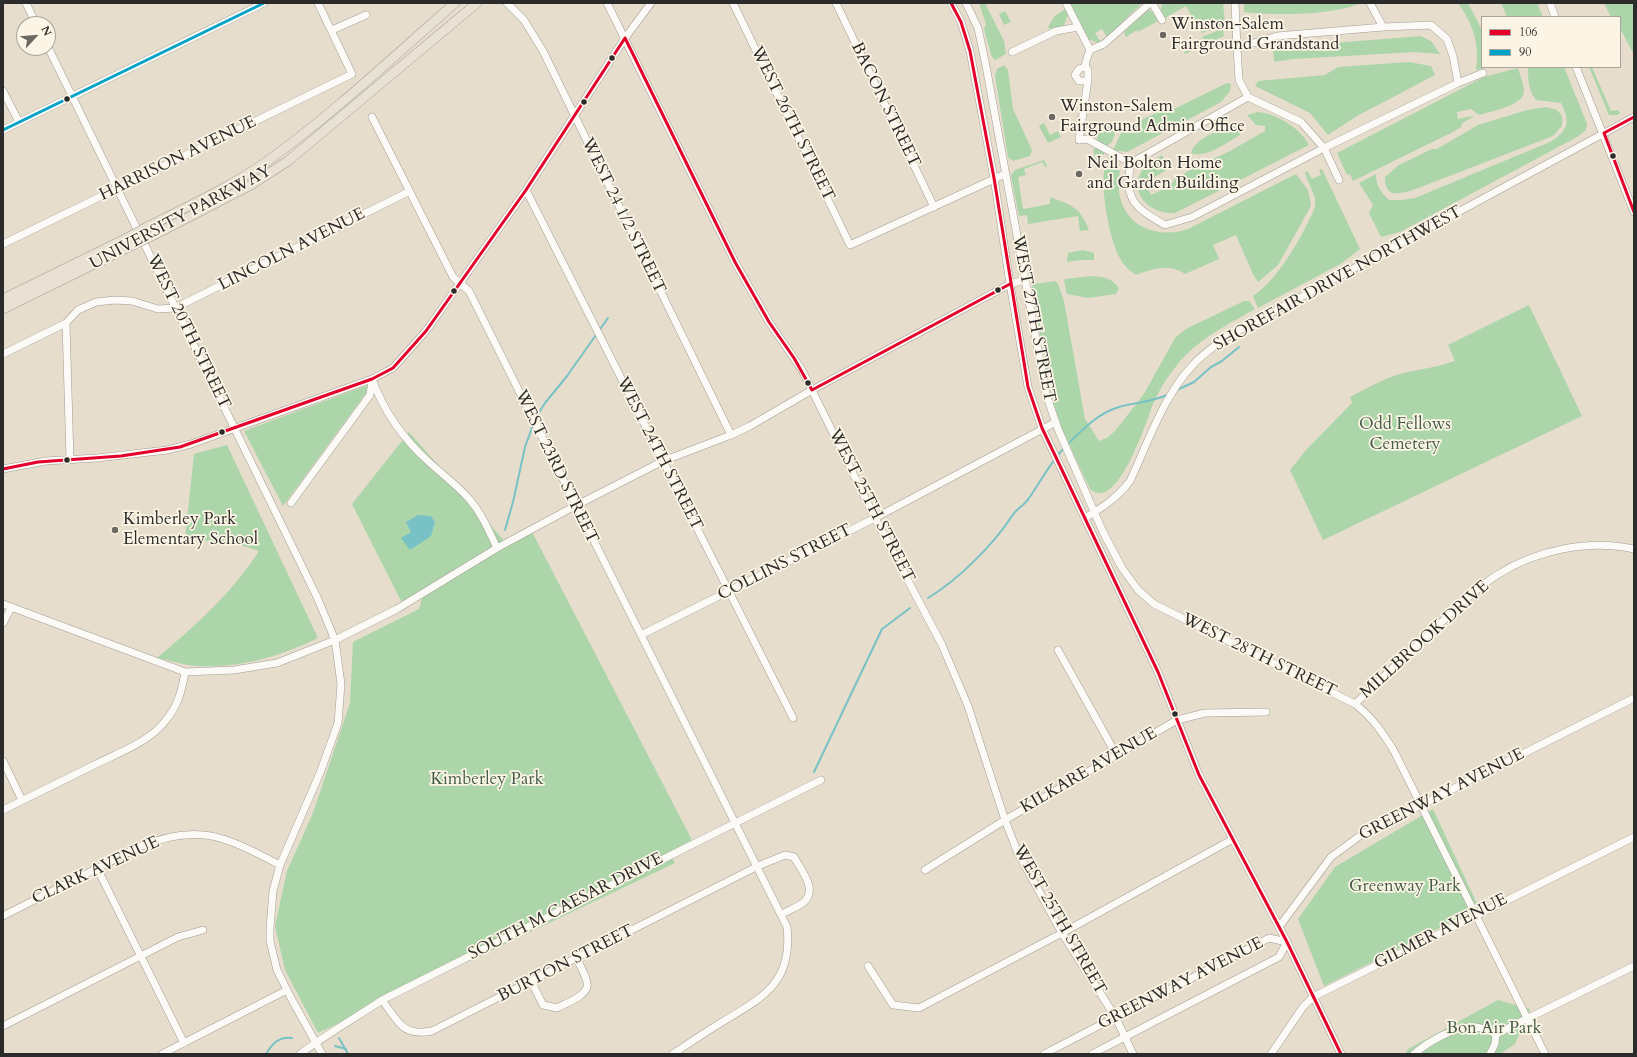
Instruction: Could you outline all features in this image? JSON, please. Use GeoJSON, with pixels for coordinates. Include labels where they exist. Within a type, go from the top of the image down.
{"type":"FeatureCollection","features":[{"type":"Feature","properties":{"kind":"main road","name":"UNIVERSITY PARKWAY"},"geometry":{"type":"LineString","coordinates":[[151,231],[266,162],[324,117],[455,3]]}},
{"type":"Feature","properties":{"kind":"main road","name":"UNIVERSITY PARKWAY"},"geometry":{"type":"LineString","coordinates":[[3,309],[151,231],[251,186],[288,161],[477,3]]}},
{"type":"Feature","properties":{"kind":"main road","name":"UNIVERSITY PARKWAY"},"geometry":{"type":"LineString","coordinates":[[3,299],[131,241]]}},
{"type":"Feature","properties":{"kind":"street"},"geometry":{"type":"LineString","coordinates":[[26,3],[32,16]]}},
{"type":"Feature","properties":{"kind":"street"},"geometry":{"type":"LineString","coordinates":[[3,130],[264,3]]}},
{"type":"Feature","properties":{"kind":"street"},"geometry":{"type":"LineString","coordinates":[[318,3],[332,30],[366,15]]}},
{"type":"Feature","properties":{"kind":"street","name":"WEST 24 1/2 STREET"},"geometry":{"type":"LineString","coordinates":[[507,3],[530,28],[731,435]]}},
{"type":"Feature","properties":{"kind":"street","name":"WEST 25TH STREET"},"geometry":{"type":"LineString","coordinates":[[607,3],[735,262],[769,322],[794,358],[812,390],[875,518],[942,645],[968,706],[1005,820],[1017,851],[1062,933],[1116,1018],[1133,1054]]}},
{"type":"Feature","properties":{"kind":"street"},"geometry":{"type":"LineString","coordinates":[[3,469],[23,464],[167,450],[192,444],[388,372],[400,361],[426,331],[526,190],[625,38],[651,3]]}},
{"type":"Feature","properties":{"kind":"street","name":"WEST 26TH STREET"},"geometry":{"type":"LineString","coordinates":[[733,3],[850,245],[934,206]]}},
{"type":"Feature","properties":{"kind":"street","name":"BACON STREET"},"geometry":{"type":"LineString","coordinates":[[836,3],[934,206]]}},
{"type":"Feature","properties":{"kind":"street","name":"WEST 27TH STREET"},"geometry":{"type":"LineString","coordinates":[[951,3],[960,22],[970,51],[994,178],[1010,284],[1028,387],[1042,428],[1158,672],[1199,775],[1279,926],[1312,997],[1342,1054]]}},
{"type":"Feature","properties":{"kind":"street","name":"WEST 27TH STREET"},"geometry":{"type":"LineString","coordinates":[[966,3],[978,28],[1046,394],[1056,422],[1095,512]]}},
{"type":"Feature","properties":{"kind":"street"},"geometry":{"type":"LineString","coordinates":[[1066,3],[1090,50],[1086,62],[1075,75],[1079,81],[1088,81]]}},
{"type":"Feature","properties":{"kind":"street"},"geometry":{"type":"LineString","coordinates":[[1090,50],[1104,44],[1151,3],[1162,20]]}},
{"type":"Feature","properties":{"kind":"street"},"geometry":{"type":"LineString","coordinates":[[1235,3],[1239,80],[1248,97],[1301,122],[1324,148],[1339,180]]}},
{"type":"Feature","properties":{"kind":"street"},"geometry":{"type":"LineString","coordinates":[[1370,3],[1383,27]]}},
{"type":"Feature","properties":{"kind":"street"},"geometry":{"type":"LineString","coordinates":[[1550,3],[1555,16]]}},
{"type":"Feature","properties":{"kind":"street"},"geometry":{"type":"LineString","coordinates":[[1237,48],[1277,36],[1383,27],[1431,25],[1447,39],[1453,56],[1458,83]]}},
{"type":"Feature","properties":{"kind":"street"},"geometry":{"type":"LineString","coordinates":[[1012,52],[1051,33],[1069,27],[1078,27]]}},
{"type":"Feature","properties":{"kind":"street","name":"HARRISON AVENUE"},"geometry":{"type":"LineString","coordinates":[[3,244],[352,74],[332,30]]}},
{"type":"Feature","properties":{"kind":"street","name":"WEST 20TH STREET"},"geometry":{"type":"LineString","coordinates":[[53,56],[317,597],[335,640],[341,684],[338,724],[320,774],[280,865],[273,891],[270,941],[277,970],[322,1054]]}},
{"type":"Feature","properties":{"kind":"street"},"geometry":{"type":"LineString","coordinates":[[1086,62],[1089,74],[1079,140],[1087,139],[1131,163]]}},
{"type":"Feature","properties":{"kind":"street"},"geometry":{"type":"LineString","coordinates":[[1576,68],[1604,133],[1634,212]]}},
{"type":"Feature","properties":{"kind":"street"},"geometry":{"type":"LineString","coordinates":[[1248,97],[1131,163],[1128,179],[1131,196],[1142,212],[1165,225],[1192,217],[1324,148],[1458,83],[1483,73]]}},
{"type":"Feature","properties":{"kind":"street"},"geometry":{"type":"LineString","coordinates":[[3,91],[20,122]]}},
{"type":"Feature","properties":{"kind":"street","name":"WEST 23RD STREET"},"geometry":{"type":"LineString","coordinates":[[372,117],[408,192],[452,277],[460,282],[469,291],[575,506],[788,927],[789,944],[783,970],[771,989],[756,1003],[673,1054]]}},
{"type":"Feature","properties":{"kind":"street","name":"SHOREFAIR DRIVE NORTHWEST"},"geometry":{"type":"LineString","coordinates":[[1085,518],[1120,494],[1130,482],[1173,390],[1191,366],[1204,353],[1227,337],[1634,117]]}},
{"type":"Feature","properties":{"kind":"street"},"geometry":{"type":"LineString","coordinates":[[934,206],[1005,174]]}},
{"type":"Feature","properties":{"kind":"street","name":"WEST 24TH STREET"},"geometry":{"type":"LineString","coordinates":[[526,190],[793,718]]}},
{"type":"Feature","properties":{"kind":"street","name":"LINCOLN AVENUE"},"geometry":{"type":"LineString","coordinates":[[175,308],[408,192]]}},
{"type":"Feature","properties":{"kind":"street"},"geometry":{"type":"LineString","coordinates":[[3,604],[184,672],[257,667],[296,657],[335,640],[397,609],[497,548],[575,506],[663,461],[731,435],[1010,284],[1025,280]]}},
{"type":"Feature","properties":{"kind":"street"},"geometry":{"type":"LineString","coordinates":[[3,354],[66,323],[78,310],[86,305],[105,300],[132,301],[158,309],[175,308]]}},
{"type":"Feature","properties":{"kind":"street"},"geometry":{"type":"LineString","coordinates":[[66,323],[70,459]]}},
{"type":"Feature","properties":{"kind":"street"},"geometry":{"type":"LineString","coordinates":[[291,502],[370,395],[372,379]]}},
{"type":"Feature","properties":{"kind":"street"},"geometry":{"type":"LineString","coordinates":[[372,379],[380,400],[401,433],[429,463],[470,501],[486,523],[497,548]]}},
{"type":"Feature","properties":{"kind":"street","name":"COLLINS STREET"},"geometry":{"type":"LineString","coordinates":[[641,635],[875,518],[1042,428],[1056,422]]}},
{"type":"Feature","properties":{"kind":"street","name":"WEST 28TH STREET"},"geometry":{"type":"LineString","coordinates":[[1095,512],[1122,568],[1138,590],[1154,604],[1355,704],[1368,714],[1380,728],[1394,751],[1421,804],[1545,1054]]}},
{"type":"Feature","properties":{"kind":"street","name":"MILLBROOK DRIVE"},"geometry":{"type":"LineString","coordinates":[[1355,704],[1469,596],[1512,567],[1546,554],[1573,547],[1592,545],[1634,549]]}},
{"type":"Feature","properties":{"kind":"street"},"geometry":{"type":"LineString","coordinates":[[3,623],[11,608]]}},
{"type":"Feature","properties":{"kind":"street"},"geometry":{"type":"LineString","coordinates":[[1058,650],[1117,756]]}},
{"type":"Feature","properties":{"kind":"street"},"geometry":{"type":"LineString","coordinates":[[3,810],[116,754],[155,732],[166,721],[178,701],[184,672]]}},
{"type":"Feature","properties":{"kind":"street","name":"GREENWAY AVENUE"},"geometry":{"type":"LineString","coordinates":[[1279,926],[1331,857],[1361,835],[1634,698]]}},
{"type":"Feature","properties":{"kind":"street","name":"KILKARE AVENUE"},"geometry":{"type":"LineString","coordinates":[[925,870],[1005,820],[1177,720],[1205,713],[1266,712]]}},
{"type":"Feature","properties":{"kind":"street"},"geometry":{"type":"LineString","coordinates":[[3,761],[22,800]]}},
{"type":"Feature","properties":{"kind":"street","name":"SOUTH M CAESAR DRIVE"},"geometry":{"type":"LineString","coordinates":[[300,1054],[315,1042],[382,1000],[821,780]]}},
{"type":"Feature","properties":{"kind":"street","name":"CLARK AVENUE"},"geometry":{"type":"LineString","coordinates":[[3,916],[154,841],[186,834],[213,836],[232,842],[280,865]]}},
{"type":"Feature","properties":{"kind":"street","name":"GILMER AVENUE"},"geometry":{"type":"LineString","coordinates":[[1271,1054],[1302,1007],[1312,997],[1476,914],[1634,837]]}},
{"type":"Feature","properties":{"kind":"street"},"geometry":{"type":"LineString","coordinates":[[868,966],[893,1005],[919,1008],[1062,933],[1233,839]]}},
{"type":"Feature","properties":{"kind":"street","name":"BURTON STREET"},"geometry":{"type":"LineString","coordinates":[[382,1000],[402,1027],[417,1034],[432,1031],[577,959],[758,866],[785,855],[794,857],[809,883],[810,892],[804,902],[782,914]]}},
{"type":"Feature","properties":{"kind":"street"},"geometry":{"type":"LineString","coordinates":[[97,868],[184,1043]]}},
{"type":"Feature","properties":{"kind":"street"},"geometry":{"type":"LineString","coordinates":[[3,1026],[140,955],[178,937],[203,930]]}},
{"type":"Feature","properties":{"kind":"street","name":"GREENWAY AVENUE"},"geometry":{"type":"LineString","coordinates":[[1044,1054],[1269,938],[1287,942],[1279,957],[1092,1054]]}},
{"type":"Feature","properties":{"kind":"street"},"geometry":{"type":"LineString","coordinates":[[531,981],[543,1005],[557,1008],[582,994],[586,989],[588,983],[577,959]]}},
{"type":"Feature","properties":{"kind":"street"},"geometry":{"type":"LineString","coordinates":[[1414,1054],[1436,1039],[1468,1028],[1481,1028],[1496,1034],[1634,966]]}},
{"type":"Feature","properties":{"kind":"street"},"geometry":{"type":"LineString","coordinates":[[162,1054],[287,990]]}},
{"type":"Feature","properties":{"kind":"street"},"geometry":{"type":"LineString","coordinates":[[1490,1054],[1495,1044],[1496,1034]]}},
{"type":"Feature","properties":{"kind":"green space"},"geometry":{"type":"Polygon","coordinates":[[[979,3],[985,3],[1004,41],[1006,54],[995,60],[991,55],[984,29],[986,24],[979,3]]]}},
{"type":"Feature","properties":{"kind":"green space"},"geometry":{"type":"Polygon","coordinates":[[[1069,3],[1142,3],[1107,37],[1099,43],[1088,39],[1069,3]],[[1102,29],[1095,33],[1100,41],[1107,37],[1102,29]]]}},
{"type":"Feature","properties":{"kind":"green space"},"geometry":{"type":"Polygon","coordinates":[[[1162,3],[1223,3],[1225,25],[1202,33],[1186,6],[1165,18],[1161,11],[1162,3]]]}},
{"type":"Feature","properties":{"kind":"green space"},"geometry":{"type":"Polygon","coordinates":[[[1244,3],[1361,3],[1350,7],[1321,12],[1304,14],[1271,14],[1244,12],[1244,3]]]}},
{"type":"Feature","properties":{"kind":"green space"},"geometry":{"type":"Polygon","coordinates":[[[1458,3],[1468,3],[1481,28],[1481,68],[1485,68],[1476,70],[1476,43],[1468,19],[1458,3]]]}},
{"type":"Feature","properties":{"kind":"green space"},"geometry":{"type":"Polygon","coordinates":[[[1501,3],[1537,3],[1543,16],[1507,16],[1501,3]]]}},
{"type":"Feature","properties":{"kind":"green space"},"geometry":{"type":"Polygon","coordinates":[[[1604,3],[1634,3],[1634,55],[1621,30],[1621,16],[1610,16],[1604,3]]]}},
{"type":"Feature","properties":{"kind":"green space"},"geometry":{"type":"Polygon","coordinates":[[[1065,9],[1068,15],[1064,25],[1051,30],[1048,27],[1054,17],[1065,9]]]}},
{"type":"Feature","properties":{"kind":"green space"},"geometry":{"type":"Polygon","coordinates":[[[1148,10],[1153,12],[1158,21],[1138,32],[1137,30],[1126,37],[1124,32],[1148,10]]]}},
{"type":"Feature","properties":{"kind":"green space"},"geometry":{"type":"Polygon","coordinates":[[[1005,11],[1011,22],[1004,25],[999,14],[1005,11]]]}},
{"type":"Feature","properties":{"kind":"green space"},"geometry":{"type":"Polygon","coordinates":[[[1219,30],[1223,30],[1224,36],[1185,54],[1184,52],[1204,42],[1202,37],[1219,30]]]}},
{"type":"Feature","properties":{"kind":"green space"},"geometry":{"type":"Polygon","coordinates":[[[1421,36],[1431,41],[1440,54],[1415,52],[1293,59],[1274,62],[1273,49],[1284,47],[1421,36]]]}},
{"type":"Feature","properties":{"kind":"green space"},"geometry":{"type":"Polygon","coordinates":[[[1409,62],[1431,66],[1435,75],[1357,116],[1328,135],[1310,113],[1255,86],[1258,81],[1325,75],[1338,67],[1409,62]]]}},
{"type":"Feature","properties":{"kind":"green space"},"geometry":{"type":"Polygon","coordinates":[[[1004,65],[1008,70],[1013,109],[1032,150],[1030,156],[1013,161],[1008,157],[995,76],[997,69],[1004,65]]]}},
{"type":"Feature","properties":{"kind":"green space"},"geometry":{"type":"Polygon","coordinates":[[[1518,68],[1524,90],[1523,96],[1513,104],[1499,110],[1479,115],[1471,109],[1457,112],[1458,119],[1473,117],[1462,123],[1461,127],[1453,132],[1353,181],[1350,174],[1347,175],[1337,153],[1484,77],[1518,68]]]}},
{"type":"Feature","properties":{"kind":"green space"},"geometry":{"type":"Polygon","coordinates":[[[1528,68],[1564,68],[1587,124],[1586,130],[1577,137],[1400,232],[1381,237],[1369,213],[1373,205],[1359,183],[1376,174],[1377,182],[1380,188],[1389,200],[1415,198],[1550,142],[1561,134],[1567,120],[1561,103],[1536,100],[1531,92],[1528,68]]]}},
{"type":"Feature","properties":{"kind":"green space"},"geometry":{"type":"Polygon","coordinates":[[[1589,68],[1592,68],[1611,111],[1618,110],[1620,113],[1618,115],[1609,115],[1589,68]]]}},
{"type":"Feature","properties":{"kind":"green space"},"geometry":{"type":"Polygon","coordinates":[[[1227,83],[1231,84],[1230,91],[1221,102],[1127,152],[1113,150],[1123,129],[1129,129],[1143,119],[1168,108],[1170,111],[1227,83]]]}},
{"type":"Feature","properties":{"kind":"green space"},"geometry":{"type":"Polygon","coordinates":[[[1546,107],[1557,110],[1562,116],[1562,126],[1553,136],[1413,190],[1402,193],[1393,193],[1387,188],[1385,177],[1399,165],[1432,149],[1437,149],[1478,125],[1527,110],[1546,107]]]}},
{"type":"Feature","properties":{"kind":"green space"},"geometry":{"type":"Polygon","coordinates":[[[1258,112],[1273,116],[1287,123],[1300,133],[1309,145],[1175,213],[1166,213],[1150,207],[1144,201],[1140,195],[1138,179],[1142,170],[1149,163],[1162,155],[1170,168],[1145,183],[1151,195],[1170,186],[1175,179],[1188,171],[1230,151],[1265,131],[1265,126],[1256,125],[1247,115],[1258,112]]]}},
{"type":"Feature","properties":{"kind":"green space"},"geometry":{"type":"Polygon","coordinates":[[[1044,123],[1050,135],[1058,131],[1061,137],[1048,143],[1039,126],[1044,123]]]}},
{"type":"Feature","properties":{"kind":"green space"},"geometry":{"type":"Polygon","coordinates":[[[1109,126],[1115,134],[1112,142],[1107,146],[1098,141],[1097,138],[1100,131],[1109,126]]]}},
{"type":"Feature","properties":{"kind":"green space"},"geometry":{"type":"Polygon","coordinates":[[[1231,126],[1239,127],[1240,135],[1210,152],[1203,154],[1191,153],[1197,143],[1202,139],[1231,126]]]}},
{"type":"Feature","properties":{"kind":"green space"},"geometry":{"type":"Polygon","coordinates":[[[1098,148],[1105,152],[1097,169],[1093,149],[1098,148]]]}},
{"type":"Feature","properties":{"kind":"green space"},"geometry":{"type":"Polygon","coordinates":[[[1110,154],[1118,162],[1120,173],[1119,191],[1124,208],[1137,223],[1156,231],[1167,233],[1188,229],[1296,174],[1308,190],[1311,206],[1278,265],[1258,282],[1236,235],[1213,245],[1219,259],[1185,274],[1173,269],[1161,268],[1136,275],[1122,262],[1117,252],[1107,217],[1103,181],[1104,170],[1110,154]]]}},
{"type":"Feature","properties":{"kind":"green space"},"geometry":{"type":"Polygon","coordinates":[[[1044,160],[1047,165],[1046,168],[1042,162],[1024,169],[1026,175],[1018,177],[1023,209],[1050,204],[1050,198],[1052,198],[1066,203],[1079,212],[1089,230],[1080,231],[1078,216],[1028,224],[1027,215],[1019,216],[1011,175],[1015,170],[1044,160]]]}},
{"type":"Feature","properties":{"kind":"green space"},"geometry":{"type":"Polygon","coordinates":[[[1322,169],[1360,249],[1342,263],[1258,308],[1253,296],[1272,279],[1281,268],[1297,243],[1315,207],[1315,198],[1305,173],[1307,171],[1312,179],[1321,175],[1319,170],[1322,169]]]}},
{"type":"Feature","properties":{"kind":"green space"},"geometry":{"type":"Polygon","coordinates":[[[1083,250],[1094,253],[1094,260],[1067,262],[1068,253],[1083,250]]]}},
{"type":"Feature","properties":{"kind":"green space"},"geometry":{"type":"Polygon","coordinates":[[[1092,276],[1104,278],[1113,282],[1119,288],[1116,294],[1088,298],[1067,294],[1064,281],[1065,279],[1092,276]]]}},
{"type":"Feature","properties":{"kind":"green space"},"geometry":{"type":"Polygon","coordinates":[[[1056,281],[1064,301],[1085,419],[1099,441],[1107,438],[1115,431],[1144,394],[1175,338],[1186,329],[1244,301],[1249,301],[1255,309],[1204,340],[1177,365],[1158,394],[1138,445],[1120,477],[1110,489],[1100,493],[1090,489],[1061,427],[1051,395],[1032,286],[1034,284],[1056,281]]]}},
{"type":"Feature","properties":{"kind":"green space","name":"Odd Fellows Cemetery"},"geometry":{"type":"Polygon","coordinates":[[[1529,305],[1582,416],[1323,540],[1290,470],[1307,449],[1352,403],[1350,397],[1397,375],[1455,361],[1448,345],[1529,305]]]}},
{"type":"Feature","properties":{"kind":"green space"},"geometry":{"type":"Polygon","coordinates":[[[368,385],[366,393],[283,506],[244,431],[368,385]]]}},
{"type":"Feature","properties":{"kind":"green space","name":"Kimberley Park"},"geometry":{"type":"Polygon","coordinates":[[[409,432],[506,543],[531,530],[692,840],[669,852],[675,863],[318,1033],[285,970],[275,926],[287,871],[313,813],[350,703],[353,642],[419,609],[423,595],[403,605],[352,504],[409,432]]]}},
{"type":"Feature","properties":{"kind":"green space"},"geometry":{"type":"Polygon","coordinates":[[[227,445],[318,638],[290,650],[260,660],[230,665],[194,666],[157,658],[185,634],[225,595],[259,551],[237,544],[185,538],[194,454],[227,445]]]}},
{"type":"Feature","properties":{"kind":"green space","name":"Greenway Park"},"geometry":{"type":"Polygon","coordinates":[[[1433,809],[1479,908],[1324,986],[1298,919],[1335,867],[1433,809]]]}},
{"type":"Feature","properties":{"kind":"green space","name":"Bon Air Park"},"geometry":{"type":"Polygon","coordinates":[[[1498,1000],[1530,1009],[1515,1044],[1500,1054],[1405,1054],[1408,1049],[1498,1000]]]}},
{"type":"Feature","properties":{"kind":"water"},"geometry":{"type":"Polygon","coordinates":[[[418,515],[431,516],[435,522],[431,536],[410,550],[401,538],[411,532],[406,522],[418,515]]]}},
{"type":"Feature","properties":{"kind":"waterway"},"geometry":{"type":"LineString","coordinates":[[535,419],[545,403],[567,376],[608,318]]}},
{"type":"Feature","properties":{"kind":"waterway"},"geometry":{"type":"LineString","coordinates":[[1177,390],[1194,382],[1211,367],[1222,361],[1239,347]]}},
{"type":"Feature","properties":{"kind":"waterway"},"geometry":{"type":"LineString","coordinates":[[1067,445],[1104,413],[1125,405],[1156,399],[1167,395]]}},
{"type":"Feature","properties":{"kind":"waterway"},"geometry":{"type":"LineString","coordinates":[[505,530],[513,502],[525,447],[533,425]]}},
{"type":"Feature","properties":{"kind":"waterway"},"geometry":{"type":"LineString","coordinates":[[928,598],[963,572],[995,539],[1027,500],[1064,448]]}},
{"type":"Feature","properties":{"kind":"waterway"},"geometry":{"type":"LineString","coordinates":[[814,772],[882,629],[910,608]]}},
{"type":"Feature","properties":{"kind":"waterway"},"geometry":{"type":"LineString","coordinates":[[266,1054],[276,1042],[283,1038],[292,1038]]}},
{"type":"Feature","properties":{"kind":"waterway"},"geometry":{"type":"LineString","coordinates":[[339,1038],[348,1054]]}},
{"type":"Feature","properties":{"kind":"waterway"},"geometry":{"type":"LineString","coordinates":[[335,1046],[346,1049]]}},
{"type":"Feature","properties":{"kind":"transit line","name":"90"},"geometry":{"type":"LineString","coordinates":[[3,130],[264,3]]}},
{"type":"Feature","properties":{"kind":"transit line","name":"106"},"geometry":{"type":"LineString","coordinates":[[951,3],[961,22],[970,51],[994,178],[1028,387],[1042,428],[1158,672],[1199,775],[1287,942],[1341,1054]]}},
{"type":"Feature","properties":{"kind":"transit line","name":"106"},"geometry":{"type":"LineString","coordinates":[[625,38],[735,262],[769,322],[794,358],[812,390],[1010,284]]}},
{"type":"Feature","properties":{"kind":"transit line","name":"106"},"geometry":{"type":"LineString","coordinates":[[3,469],[38,462],[121,456],[180,447],[372,379],[393,368],[426,331],[526,190],[625,38]]}},
{"type":"Feature","properties":{"kind":"transit line","name":"106"},"geometry":{"type":"LineString","coordinates":[[1634,117],[1604,133],[1634,212]]}},
{"type":"Feature","properties":{"kind":"place","name":"Winston-Salem Fairground Grandstand"},"geometry":{"type":"Point","coordinates":[1163,35]}},
{"type":"Feature","properties":{"kind":"place","name":"Winston-Salem Fairground Admin Office"},"geometry":{"type":"Point","coordinates":[1052,117]}},
{"type":"Feature","properties":{"kind":"place","name":"Neil Bolton Home and Garden Building"},"geometry":{"type":"Point","coordinates":[1079,174]}},
{"type":"Feature","properties":{"kind":"place","name":"Kimberley Park Elementary School"},"geometry":{"type":"Point","coordinates":[115,530]}}]}
